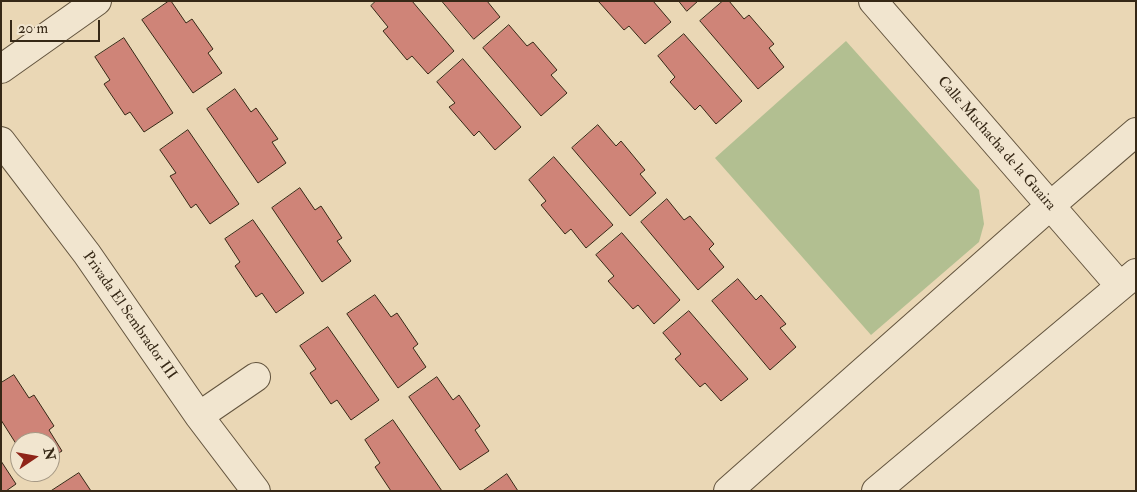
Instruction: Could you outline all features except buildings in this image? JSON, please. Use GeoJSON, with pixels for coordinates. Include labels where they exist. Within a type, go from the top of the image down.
{"type":"FeatureCollection","features":[{"type":"Feature","properties":{"kind":"street"},"geometry":{"type":"LineString","coordinates":[[1,69],[97,1]]}},
{"type":"Feature","properties":{"kind":"street","name":"Calle Muchacha de la Guaira"},"geometry":{"type":"LineString","coordinates":[[873,1],[1050,206],[1128,279]]}},
{"type":"Feature","properties":{"kind":"street"},"geometry":{"type":"LineString","coordinates":[[728,491],[1136,132]]}},
{"type":"Feature","properties":{"kind":"street","name":"Privada El Sembrador III"},"geometry":{"type":"LineString","coordinates":[[1,141],[87,254],[200,416],[256,491]]}},
{"type":"Feature","properties":{"kind":"street"},"geometry":{"type":"LineString","coordinates":[[876,491],[1128,279]]}},
{"type":"Feature","properties":{"kind":"street"},"geometry":{"type":"LineString","coordinates":[[200,416],[256,376]]}},
{"type":"Feature","properties":{"kind":"green space"},"geometry":{"type":"Polygon","coordinates":[[[846,41],[979,190],[984,224],[979,242],[871,335],[715,158],[846,41]]]}}]}
